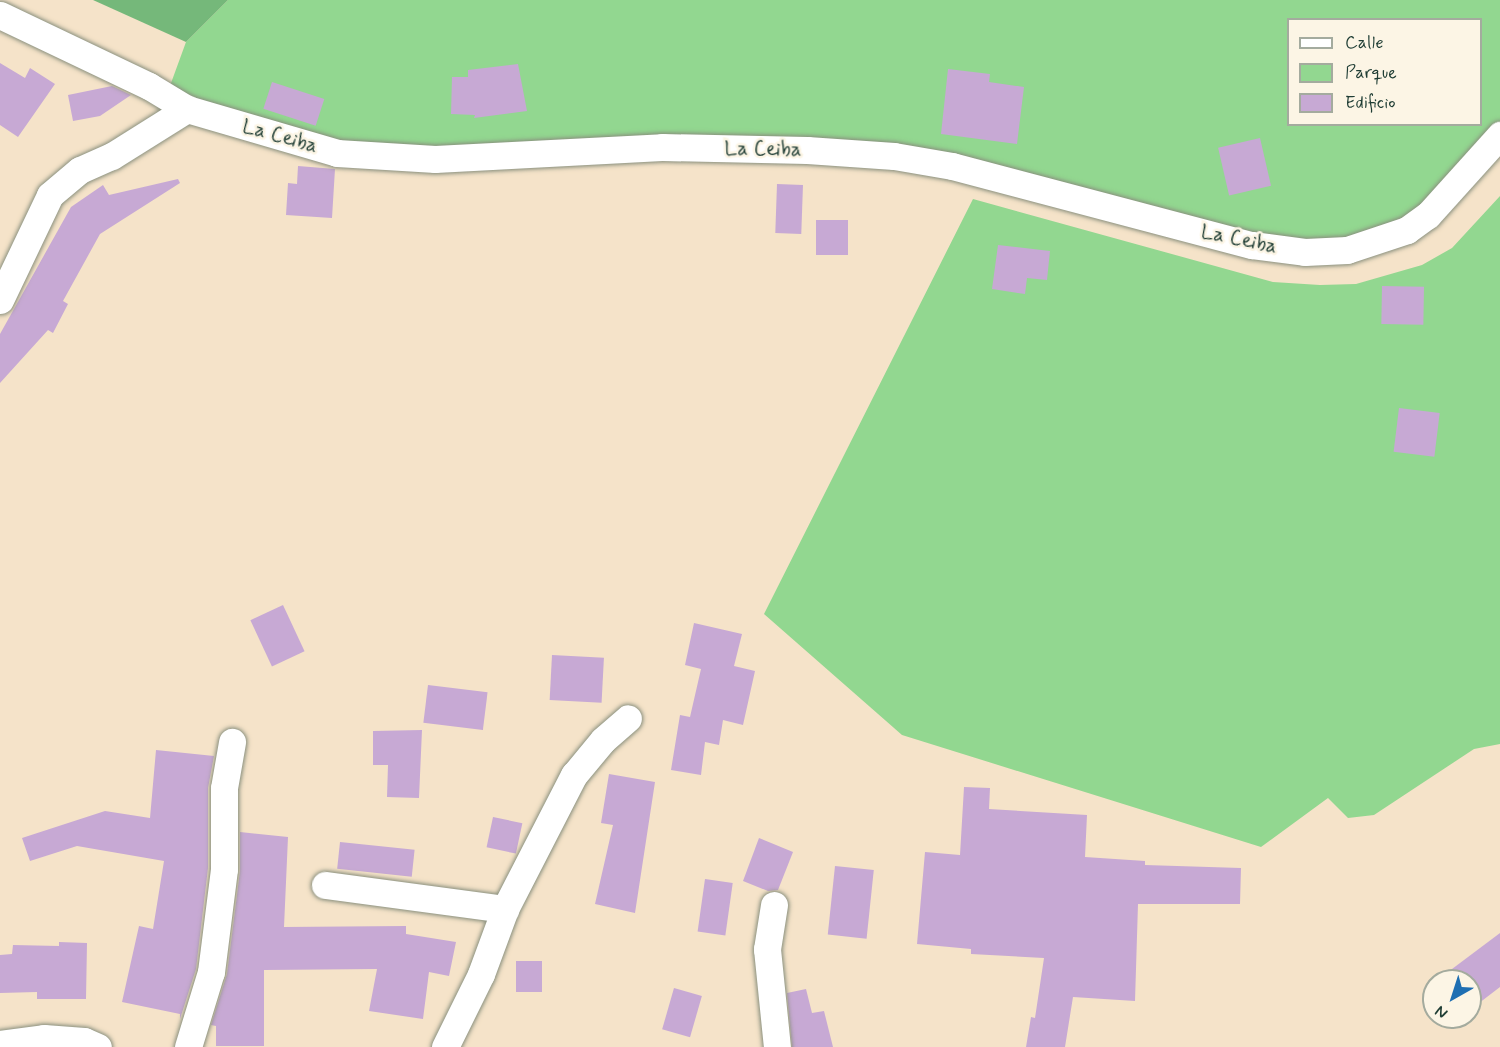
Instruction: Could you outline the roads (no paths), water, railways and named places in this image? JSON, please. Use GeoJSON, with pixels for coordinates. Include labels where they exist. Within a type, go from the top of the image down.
{"type":"FeatureCollection","features":[{"type":"Feature","properties":{"kind":"street","name":"La Ceiba"},"geometry":{"type":"LineString","coordinates":[[0,15],[149,86],[187,109],[338,153],[386,159],[662,147],[807,150],[894,156],[963,169],[1252,245],[1305,252],[1347,250],[1407,230],[1428,214],[1500,135]]}},
{"type":"Feature","properties":{"kind":"street"},"geometry":{"type":"LineString","coordinates":[[0,300],[50,195],[80,170],[112,156],[187,109]]}},
{"type":"Feature","properties":{"kind":"street"},"geometry":{"type":"LineString","coordinates":[[445,1047],[481,974],[505,909],[574,775],[603,740],[628,718]]}},
{"type":"Feature","properties":{"kind":"street"},"geometry":{"type":"LineString","coordinates":[[188,1047],[211,972],[224,869],[224,788],[232,742]]}},
{"type":"Feature","properties":{"kind":"street"},"geometry":{"type":"LineString","coordinates":[[325,885],[505,909]]}},
{"type":"Feature","properties":{"kind":"street"},"geometry":{"type":"LineString","coordinates":[[774,905],[767,949],[777,1047]]}},
{"type":"Feature","properties":{"kind":"street"},"geometry":{"type":"LineString","coordinates":[[0,1044],[44,1038],[84,1041],[98,1047]]}}]}
